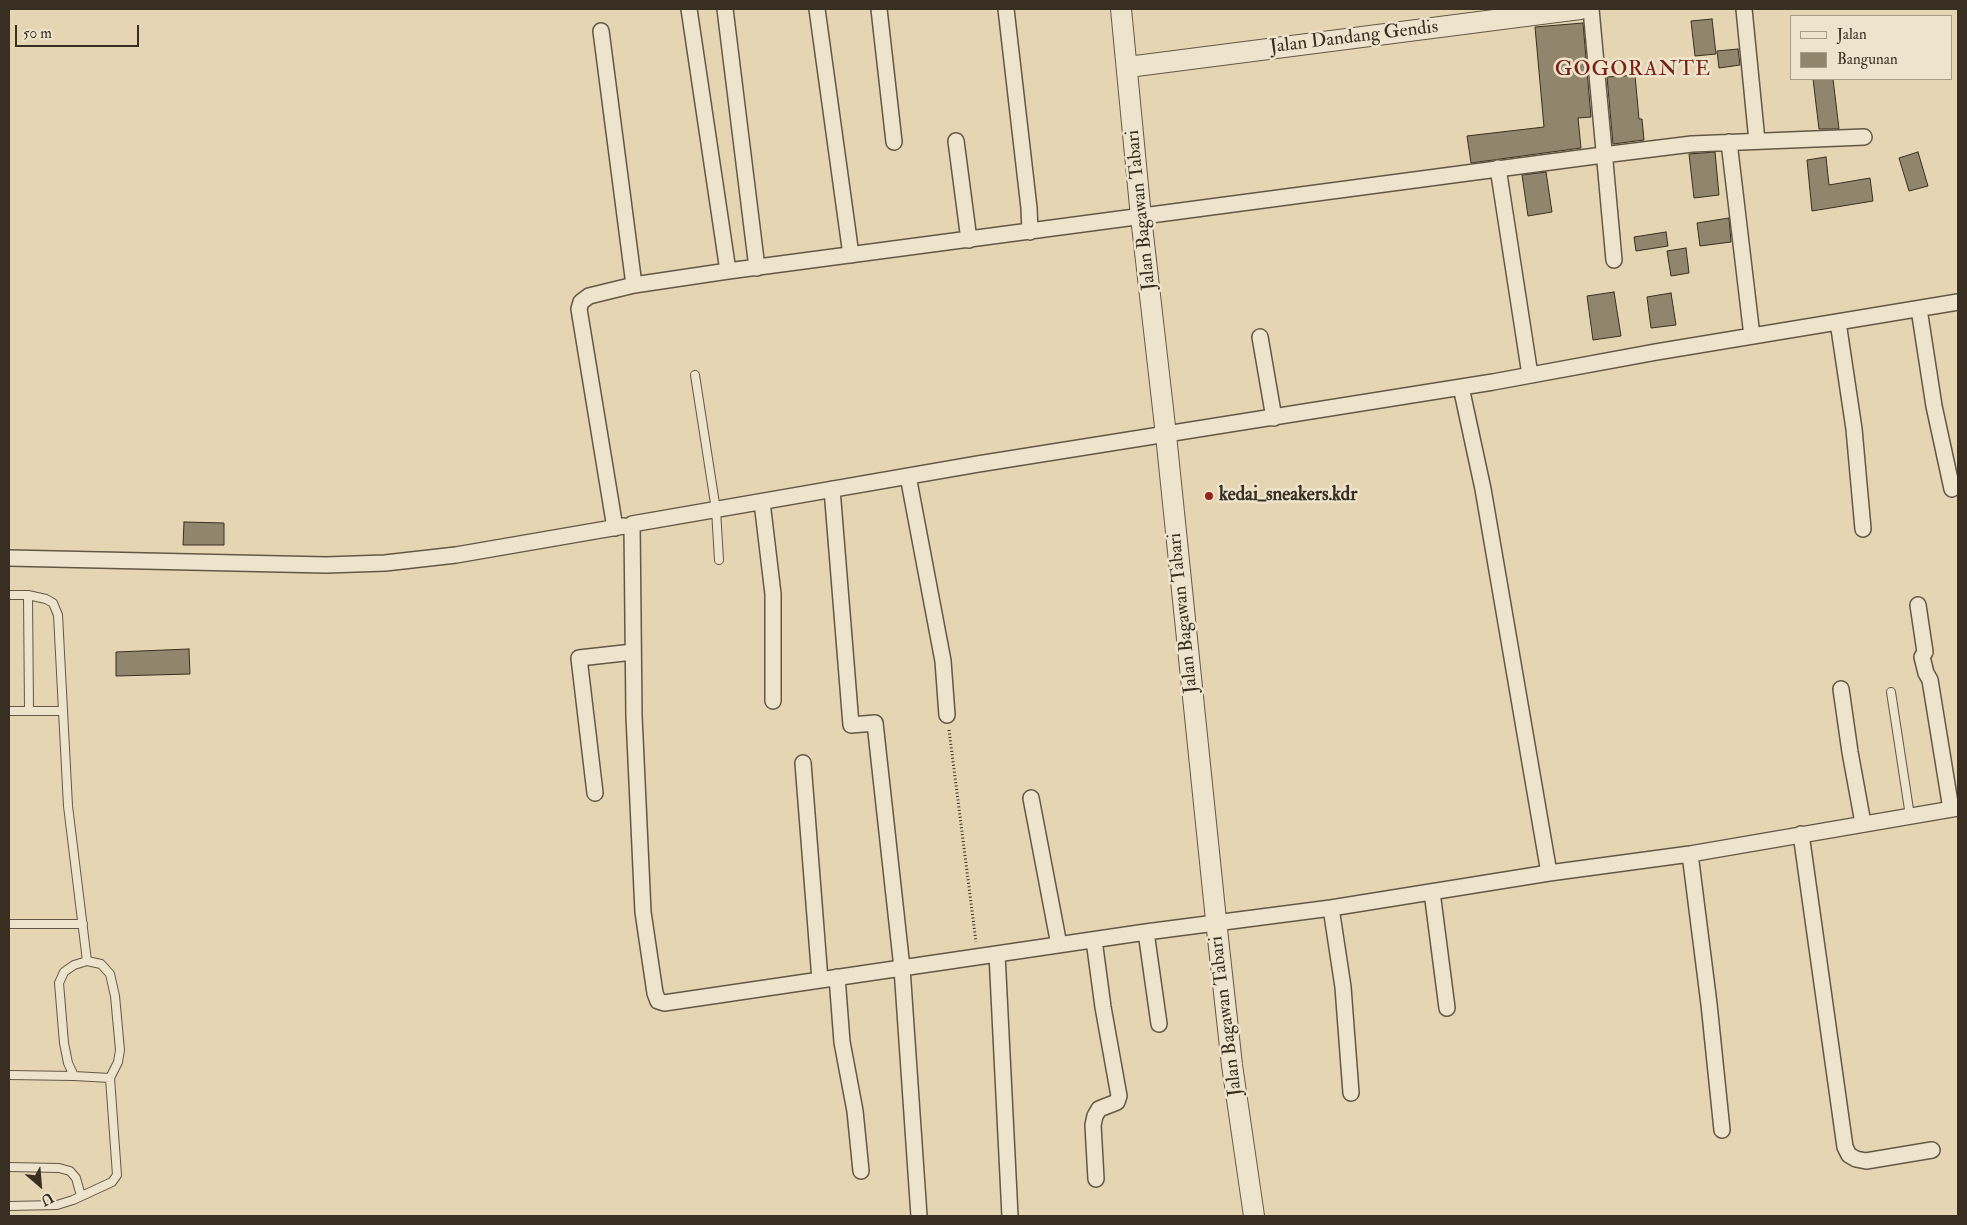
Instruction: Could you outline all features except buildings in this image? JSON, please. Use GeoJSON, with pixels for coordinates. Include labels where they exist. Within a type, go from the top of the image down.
{"type":"FeatureCollection","features":[{"type":"Feature","properties":{"kind":"street"},"geometry":{"type":"LineString","coordinates":[[689,9],[728,272]]}},
{"type":"Feature","properties":{"kind":"street"},"geometry":{"type":"LineString","coordinates":[[725,9],[757,268]]}},
{"type":"Feature","properties":{"kind":"street"},"geometry":{"type":"LineString","coordinates":[[817,9],[851,255]]}},
{"type":"Feature","properties":{"kind":"street"},"geometry":{"type":"LineString","coordinates":[[879,9],[894,142]]}},
{"type":"Feature","properties":{"kind":"street"},"geometry":{"type":"LineString","coordinates":[[1006,9],[1029,208],[1030,232]]}},
{"type":"Feature","properties":{"kind":"street","name":"Jalan Bagawan Tabari"},"geometry":{"type":"LineString","coordinates":[[1121,9],[1141,217],[1166,435],[1216,924],[1232,1065],[1254,1216]]}},
{"type":"Feature","properties":{"kind":"street"},"geometry":{"type":"LineString","coordinates":[[1591,9],[1614,260]]}},
{"type":"Feature","properties":{"kind":"street"},"geometry":{"type":"LineString","coordinates":[[1744,9],[1757,141]]}},
{"type":"Feature","properties":{"kind":"street","name":"Jalan Dandang Gendis"},"geometry":{"type":"LineString","coordinates":[[1128,67],[1567,10]]}},
{"type":"Feature","properties":{"kind":"street"},"geometry":{"type":"LineString","coordinates":[[601,30],[634,285]]}},
{"type":"Feature","properties":{"kind":"street"},"geometry":{"type":"LineString","coordinates":[[615,528],[579,309],[581,302],[589,296],[634,285],[1603,154],[1692,144],[1864,136]]}},
{"type":"Feature","properties":{"kind":"street"},"geometry":{"type":"LineString","coordinates":[[956,141],[969,240]]}},
{"type":"Feature","properties":{"kind":"street"},"geometry":{"type":"LineString","coordinates":[[1729,142],[1752,336]]}},
{"type":"Feature","properties":{"kind":"street"},"geometry":{"type":"LineString","coordinates":[[1498,168],[1530,375]]}},
{"type":"Feature","properties":{"kind":"street"},"geometry":{"type":"LineString","coordinates":[[9,558],[326,565],[385,563],[456,555],[908,476],[1274,418],[1958,302]]}},
{"type":"Feature","properties":{"kind":"street"},"geometry":{"type":"LineString","coordinates":[[1919,309],[1934,406],[1952,489]]}},
{"type":"Feature","properties":{"kind":"street"},"geometry":{"type":"LineString","coordinates":[[1838,322],[1854,429],[1863,529]]}},
{"type":"Feature","properties":{"kind":"street"},"geometry":{"type":"LineString","coordinates":[[1260,337],[1274,418]]}},
{"type":"Feature","properties":{"kind":"street"},"geometry":{"type":"LineString","coordinates":[[1461,387],[1484,499],[1549,873]]}},
{"type":"Feature","properties":{"kind":"street"},"geometry":{"type":"LineString","coordinates":[[908,476],[943,661],[948,716]]}},
{"type":"Feature","properties":{"kind":"street"},"geometry":{"type":"LineString","coordinates":[[832,489],[851,725],[875,723],[902,968],[919,1216]]}},
{"type":"Feature","properties":{"kind":"street"},"geometry":{"type":"LineString","coordinates":[[762,502],[773,594],[773,701]]}},
{"type":"Feature","properties":{"kind":"street"},"geometry":{"type":"LineString","coordinates":[[632,524],[634,716],[644,912],[655,993],[658,1001],[664,1003],[1146,932],[1331,908],[1549,873],[1690,854],[1954,809],[1930,680],[1922,657],[1925,652],[1918,605]]}},
{"type":"Feature","properties":{"kind":"street"},"geometry":{"type":"LineString","coordinates":[[595,793],[579,658],[634,652]]}},
{"type":"Feature","properties":{"kind":"street"},"geometry":{"type":"LineString","coordinates":[[1841,689],[1863,824]]}},
{"type":"Feature","properties":{"kind":"street"},"geometry":{"type":"LineString","coordinates":[[803,763],[820,980]]}},
{"type":"Feature","properties":{"kind":"street"},"geometry":{"type":"LineString","coordinates":[[1031,798],[1059,945]]}},
{"type":"Feature","properties":{"kind":"street"},"geometry":{"type":"LineString","coordinates":[[1801,834],[1845,1147],[1849,1155],[1856,1160],[1866,1161],[1932,1150]]}},
{"type":"Feature","properties":{"kind":"street"},"geometry":{"type":"LineString","coordinates":[[1690,854],[1709,1004],[1722,1130]]}},
{"type":"Feature","properties":{"kind":"street"},"geometry":{"type":"LineString","coordinates":[[1432,892],[1447,1008]]}},
{"type":"Feature","properties":{"kind":"street"},"geometry":{"type":"LineString","coordinates":[[1331,908],[1343,988],[1351,1093]]}},
{"type":"Feature","properties":{"kind":"street"},"geometry":{"type":"LineString","coordinates":[[1146,932],[1159,1024]]}},
{"type":"Feature","properties":{"kind":"street"},"geometry":{"type":"LineString","coordinates":[[1094,940],[1103,1007],[1119,1096],[1117,1102],[1099,1109],[1093,1126],[1096,1179]]}},
{"type":"Feature","properties":{"kind":"street"},"geometry":{"type":"LineString","coordinates":[[997,954],[1010,1216]]}},
{"type":"Feature","properties":{"kind":"street"},"geometry":{"type":"LineString","coordinates":[[837,977],[842,1042],[855,1111],[861,1171]]}},
{"type":"Feature","properties":{"kind":"lane"},"geometry":{"type":"LineString","coordinates":[[695,375],[716,510],[719,560]]}},
{"type":"Feature","properties":{"kind":"lane"},"geometry":{"type":"LineString","coordinates":[[9,595],[28,595],[46,599],[53,603],[58,615],[68,806],[87,961]]}},
{"type":"Feature","properties":{"kind":"lane"},"geometry":{"type":"LineString","coordinates":[[28,595],[29,710]]}},
{"type":"Feature","properties":{"kind":"lane"},"geometry":{"type":"LineString","coordinates":[[1891,692],[1910,816]]}},
{"type":"Feature","properties":{"kind":"lane"},"geometry":{"type":"LineString","coordinates":[[9,710],[63,711]]}},
{"type":"Feature","properties":{"kind":"lane"},"geometry":{"type":"LineString","coordinates":[[9,924],[83,924]]}},
{"type":"Feature","properties":{"kind":"lane"},"geometry":{"type":"LineString","coordinates":[[9,1206],[57,1205],[112,1182],[117,1175],[110,1078],[118,1062],[120,1050],[115,996],[110,974],[101,964],[87,961],[74,965],[64,972],[59,983],[64,1043],[68,1063],[74,1076]]}},
{"type":"Feature","properties":{"kind":"lane"},"geometry":{"type":"LineString","coordinates":[[9,1075],[110,1078]]}},
{"type":"Feature","properties":{"kind":"lane"},"geometry":{"type":"LineString","coordinates":[[9,1167],[59,1168],[70,1171],[76,1178],[81,1196]]}},
{"type":"Feature","properties":{"kind":"path"},"geometry":{"type":"LineString","coordinates":[[948,716],[978,957]]}},
{"type":"Feature","properties":{"kind":"place","name":"kedai_sneakers.kdr"},"geometry":{"type":"Point","coordinates":[1209,496]}},
{"type":"Feature","properties":{"kind":"district","name":"GOGORANTE"},"geometry":{"type":"Point","coordinates":[1633,70]}}]}
